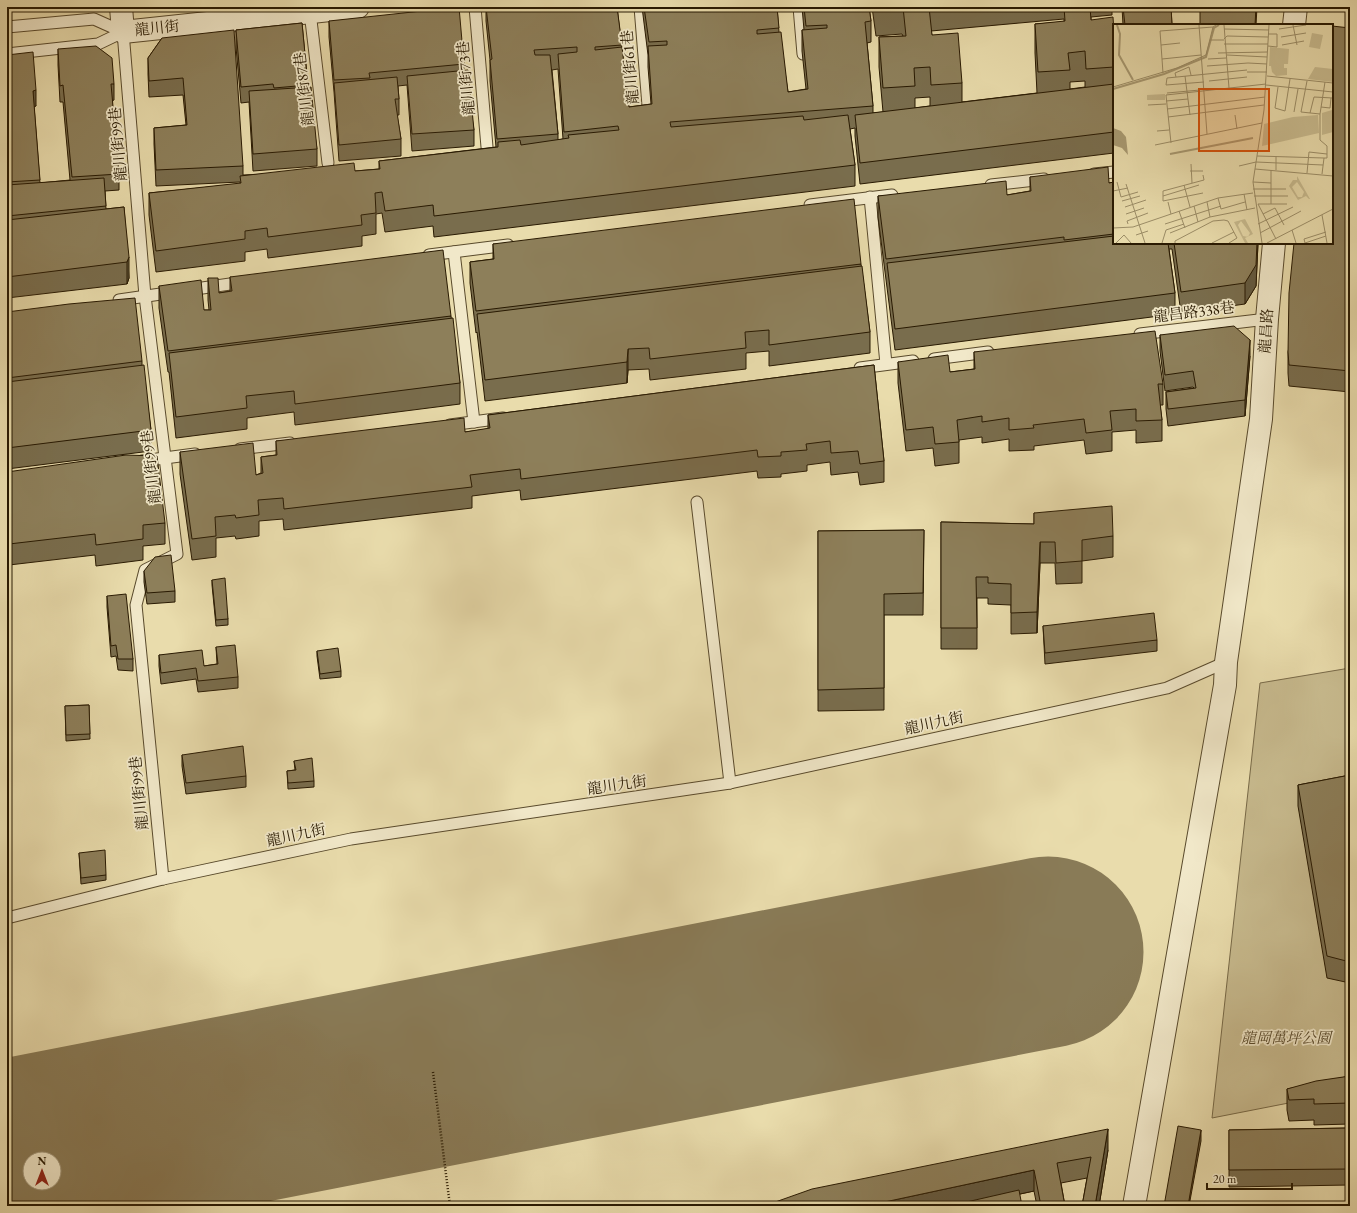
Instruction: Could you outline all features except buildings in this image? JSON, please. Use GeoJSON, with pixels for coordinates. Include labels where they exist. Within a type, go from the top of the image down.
{"type":"FeatureCollection","features":[{"type":"Feature","properties":{"kind":"street"},"geometry":{"type":"LineString","coordinates":[[121,7],[124,32]]}},
{"type":"Feature","properties":{"kind":"street","name":"龍川街"},"geometry":{"type":"LineString","coordinates":[[124,32],[358,7]]}},
{"type":"Feature","properties":{"kind":"street"},"geometry":{"type":"LineString","coordinates":[[1294,24],[1296,7]]}},
{"type":"Feature","properties":{"kind":"street","name":"龍昌路"},"geometry":{"type":"LineString","coordinates":[[1134,1206],[1223,692],[1261,419],[1267,319],[1274,244]]}},
{"type":"Feature","properties":{"kind":"lane","name":"龍川街73巷"},"geometry":{"type":"LineString","coordinates":[[475,7],[487,147]]}},
{"type":"Feature","properties":{"kind":"lane","name":"龍川街61巷"},"geometry":{"type":"LineString","coordinates":[[640,7],[650,124]]}},
{"type":"Feature","properties":{"kind":"lane"},"geometry":{"type":"LineString","coordinates":[[799,7],[805,66]]}},
{"type":"Feature","properties":{"kind":"lane","name":"龍川街87巷"},"geometry":{"type":"LineString","coordinates":[[310,12],[328,163]]}},
{"type":"Feature","properties":{"kind":"lane"},"geometry":{"type":"LineString","coordinates":[[7,27],[94,19],[124,32]]}},
{"type":"Feature","properties":{"kind":"lane","name":"龍川街"},"geometry":{"type":"LineString","coordinates":[[7,54],[98,44],[124,32]]}},
{"type":"Feature","properties":{"kind":"lane","name":"龍川街99巷"},"geometry":{"type":"LineString","coordinates":[[124,32],[145,296],[177,554],[145,570],[136,605],[163,879]]}},
{"type":"Feature","properties":{"kind":"lane"},"geometry":{"type":"LineString","coordinates":[[1082,175],[1113,172]]}},
{"type":"Feature","properties":{"kind":"lane"},"geometry":{"type":"LineString","coordinates":[[980,186],[1051,178]]}},
{"type":"Feature","properties":{"kind":"lane"},"geometry":{"type":"LineString","coordinates":[[799,206],[901,194]]}},
{"type":"Feature","properties":{"kind":"lane"},"geometry":{"type":"LineString","coordinates":[[870,197],[886,364]]}},
{"type":"Feature","properties":{"kind":"lane"},"geometry":{"type":"LineString","coordinates":[[416,257],[517,243]]}},
{"type":"Feature","properties":{"kind":"lane"},"geometry":{"type":"LineString","coordinates":[[454,252],[474,422]]}},
{"type":"Feature","properties":{"kind":"lane"},"geometry":{"type":"LineString","coordinates":[[107,301],[253,281]]}},
{"type":"Feature","properties":{"kind":"lane","name":"龍昌路338巷"},"geometry":{"type":"LineString","coordinates":[[1132,335],[1267,319]]}},
{"type":"Feature","properties":{"kind":"lane"},"geometry":{"type":"LineString","coordinates":[[847,370],[997,351]]}},
{"type":"Feature","properties":{"kind":"lane"},"geometry":{"type":"LineString","coordinates":[[442,426],[513,417]]}},
{"type":"Feature","properties":{"kind":"lane"},"geometry":{"type":"LineString","coordinates":[[228,450],[300,442]]}},
{"type":"Feature","properties":{"kind":"lane"},"geometry":{"type":"LineString","coordinates":[[133,462],[205,453]]}},
{"type":"Feature","properties":{"kind":"lane"},"geometry":{"type":"LineString","coordinates":[[697,502],[730,783]]}},
{"type":"Feature","properties":{"kind":"lane","name":"龍川九街"},"geometry":{"type":"LineString","coordinates":[[7,918],[163,879],[351,839],[730,783],[1167,688],[1226,662]]}},
{"type":"Feature","properties":{"kind":"path"},"geometry":{"type":"LineString","coordinates":[[433,1072],[450,1206]]}},
{"type":"Feature","properties":{"kind":"green space","name":"龍岡萬坪公園"},"geometry":{"type":"Polygon","coordinates":[[[1350,668],[1350,1091],[1212,1118],[1260,683],[1350,668]]]}},
{"type":"Feature","properties":{"kind":"runway"},"geometry":{"type":"LineString","coordinates":[[7,1155],[1048,952]]}}]}
